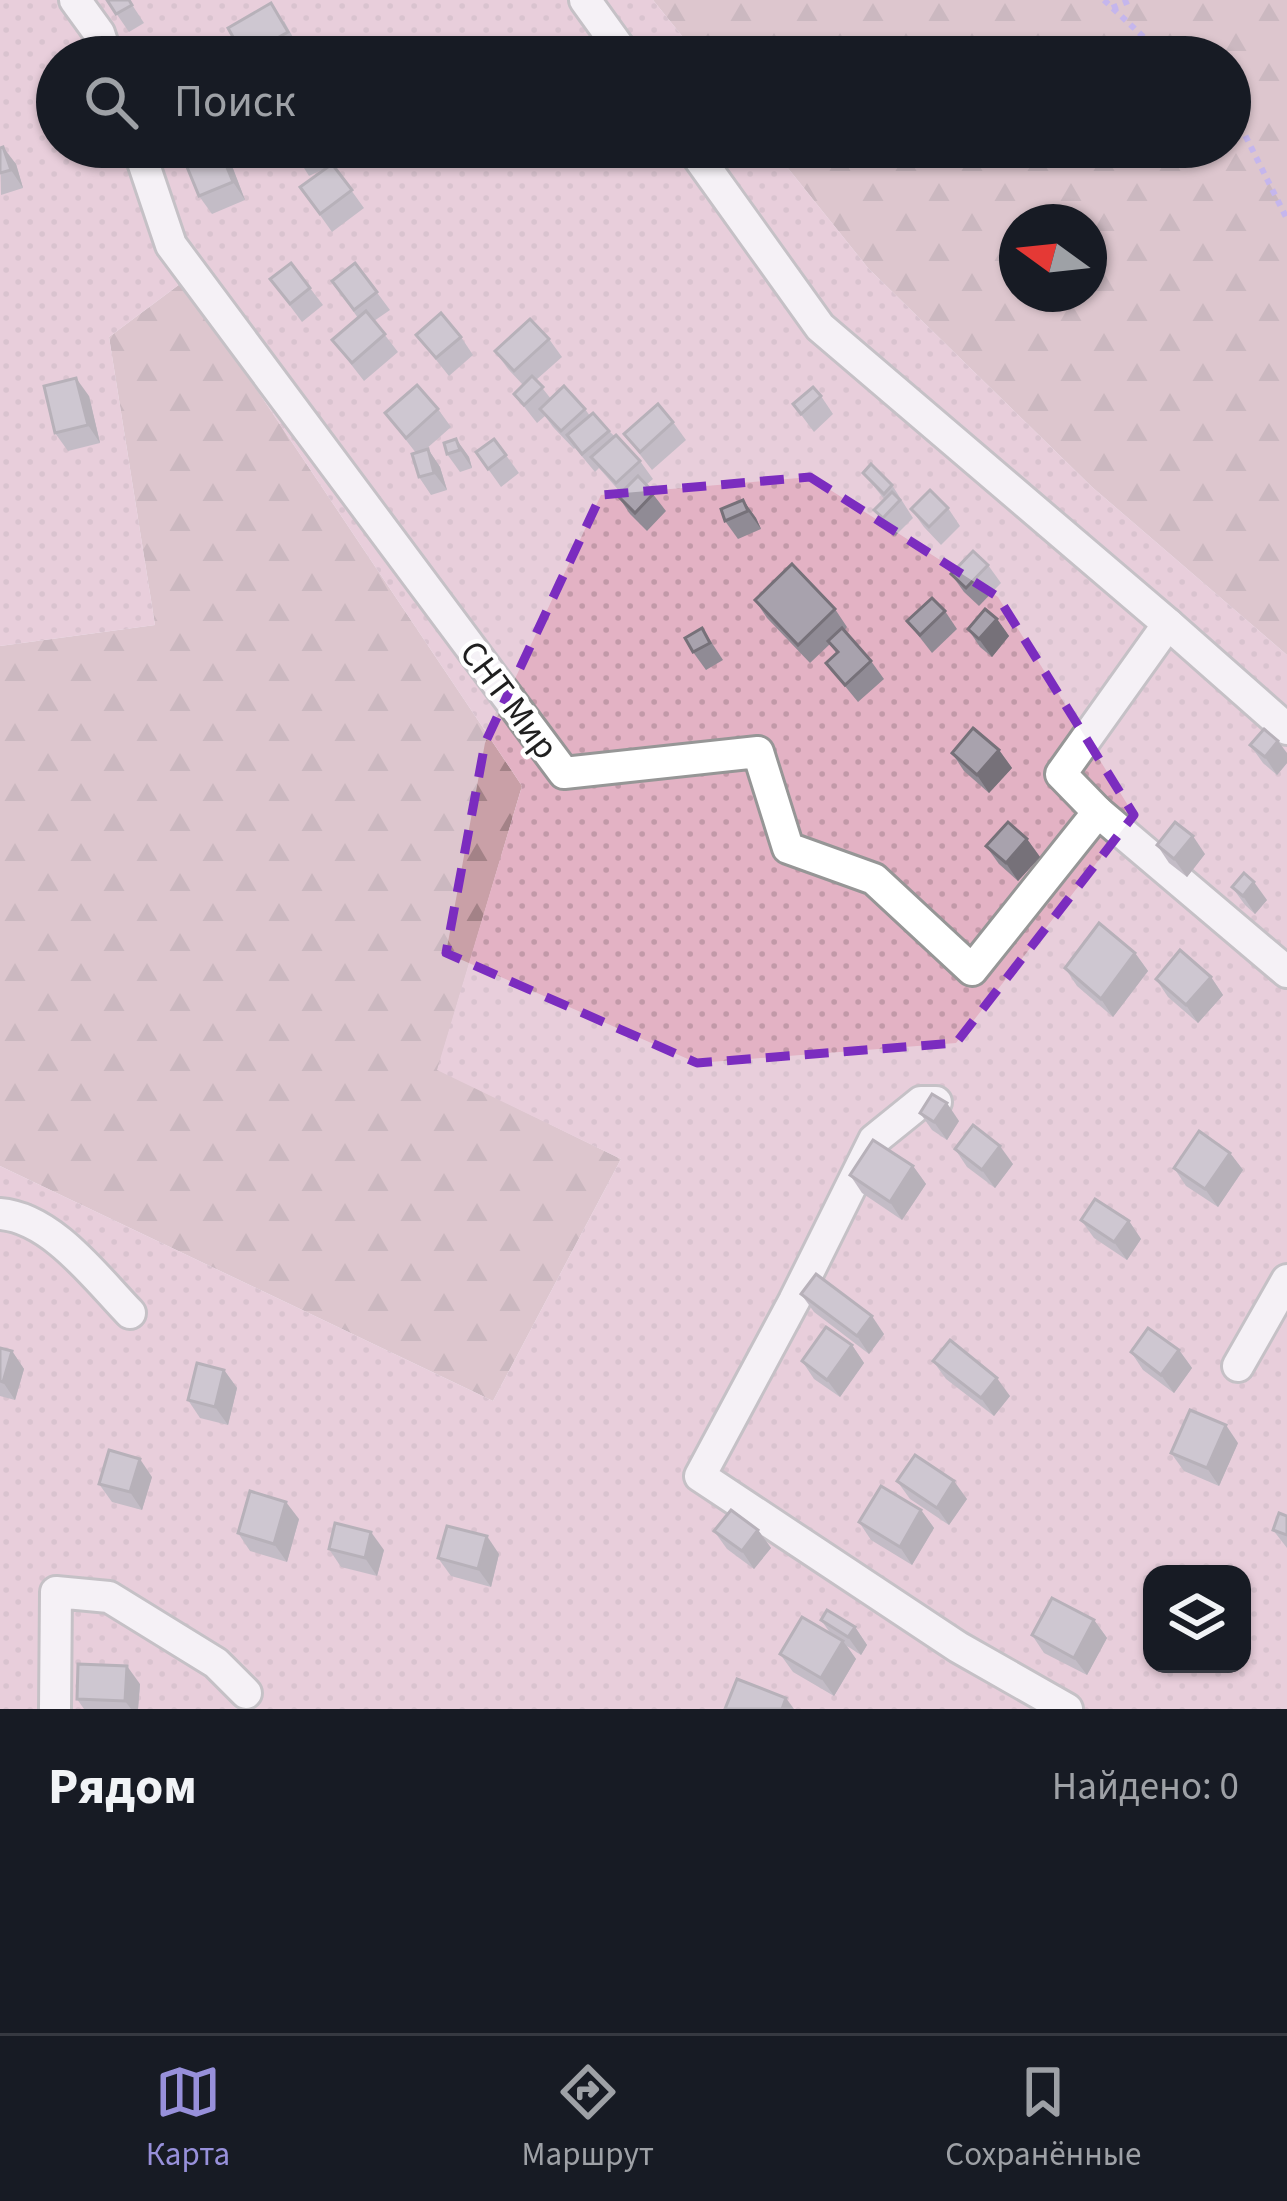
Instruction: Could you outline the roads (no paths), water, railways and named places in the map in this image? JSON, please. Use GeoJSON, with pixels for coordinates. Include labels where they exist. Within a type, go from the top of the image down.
{"type":"FeatureCollection","features":[{"type":"Feature","properties":{"kind":"street"},"geometry":{"type":"LineString","coordinates":[[75,0],[100,36]]}},
{"type":"Feature","properties":{"kind":"street"},"geometry":{"type":"LineString","coordinates":[[585,0],[611,36]]}},
{"type":"Feature","properties":{"kind":"street","name":"СНТ Мир"},"geometry":{"type":"LineString","coordinates":[[145,168],[171,245],[564,773],[758,752],[788,848],[874,879],[972,970],[1098,812]]}},
{"type":"Feature","properties":{"kind":"street"},"geometry":{"type":"LineString","coordinates":[[706,168],[820,327],[1287,729]]}},
{"type":"Feature","properties":{"kind":"street"},"geometry":{"type":"LineString","coordinates":[[1168,624],[1061,774],[1098,812],[1287,972]]}},
{"type":"Feature","properties":{"kind":"street"},"geometry":{"type":"LineString","coordinates":[[936,1102],[921,1102],[874,1140],[700,1476],[958,1648],[1066,1709]]}},
{"type":"Feature","properties":{"kind":"street"},"geometry":{"type":"LineString","coordinates":[[0,1214],[13,1215],[53,1234],[130,1313]]}},
{"type":"Feature","properties":{"kind":"street"},"geometry":{"type":"LineString","coordinates":[[1238,1366],[1287,1280]]}},
{"type":"Feature","properties":{"kind":"street"},"geometry":{"type":"LineString","coordinates":[[55,1709],[56,1592],[109,1597],[216,1663],[246,1693]]}}]}
